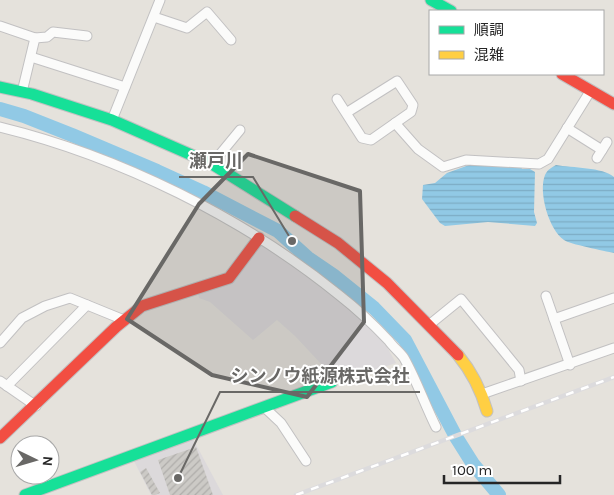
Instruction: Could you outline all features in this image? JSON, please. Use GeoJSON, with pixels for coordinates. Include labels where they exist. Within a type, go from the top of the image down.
{"type":"FeatureCollection","features":[{"type":"Feature","properties":{"kind":"street"},"geometry":{"type":"LineString","coordinates":[[112,120],[160,0]]}},
{"type":"Feature","properties":{"kind":"street"},"geometry":{"type":"LineString","coordinates":[[431,0],[449,10]]}},
{"type":"Feature","properties":{"kind":"street"},"geometry":{"type":"LineString","coordinates":[[154,17],[187,28],[207,12],[231,40]]}},
{"type":"Feature","properties":{"kind":"street"},"geometry":{"type":"LineString","coordinates":[[0,26],[35,38],[46,37],[53,32],[88,36]]}},
{"type":"Feature","properties":{"kind":"street"},"geometry":{"type":"LineString","coordinates":[[22,92],[35,38]]}},
{"type":"Feature","properties":{"kind":"street"},"geometry":{"type":"LineString","coordinates":[[31,57],[125,87]]}},
{"type":"Feature","properties":{"kind":"street"},"geometry":{"type":"LineString","coordinates":[[564,75],[614,104]]}},
{"type":"Feature","properties":{"kind":"street"},"geometry":{"type":"LineString","coordinates":[[337,99],[362,138],[372,140],[411,112],[413,105],[397,81],[346,113]]}},
{"type":"Feature","properties":{"kind":"street"},"geometry":{"type":"LineString","coordinates":[[0,87],[112,120],[212,164],[338,243],[387,283],[468,367],[482,394],[487,411]]}},
{"type":"Feature","properties":{"kind":"street"},"geometry":{"type":"LineString","coordinates":[[395,123],[418,149],[443,168],[466,160],[539,164],[548,159],[591,90]]}},
{"type":"Feature","properties":{"kind":"street"},"geometry":{"type":"LineString","coordinates":[[0,127],[80,151],[152,180],[259,238],[320,279],[354,306],[403,358],[436,427]]}},
{"type":"Feature","properties":{"kind":"street"},"geometry":{"type":"LineString","coordinates":[[567,128],[602,150]]}},
{"type":"Feature","properties":{"kind":"street"},"geometry":{"type":"LineString","coordinates":[[212,164],[240,130]]}},
{"type":"Feature","properties":{"kind":"street"},"geometry":{"type":"LineString","coordinates":[[0,438],[36,406],[124,320],[142,306],[229,278],[259,238]]}},
{"type":"Feature","properties":{"kind":"street"},"geometry":{"type":"LineString","coordinates":[[546,296],[570,365]]}},
{"type":"Feature","properties":{"kind":"street"},"geometry":{"type":"LineString","coordinates":[[0,343],[22,318],[45,306],[70,298],[124,320]]}},
{"type":"Feature","properties":{"kind":"street"},"geometry":{"type":"LineString","coordinates":[[554,318],[614,298]]}},
{"type":"Feature","properties":{"kind":"street"},"geometry":{"type":"LineString","coordinates":[[429,325],[461,299],[519,370],[521,381]]}},
{"type":"Feature","properties":{"kind":"street"},"geometry":{"type":"LineString","coordinates":[[36,406],[4,384],[87,305]]}},
{"type":"Feature","properties":{"kind":"street"},"geometry":{"type":"LineString","coordinates":[[482,394],[570,365],[614,348]]}},
{"type":"Feature","properties":{"kind":"street"},"geometry":{"type":"LineString","coordinates":[[25,495],[332,382]]}},
{"type":"Feature","properties":{"kind":"street"},"geometry":{"type":"LineString","coordinates":[[264,407],[281,423],[306,461]]}},
{"type":"Feature","properties":{"kind":"highlighted area"},"geometry":{"type":"Polygon","coordinates":[[[248,154],[360,191],[364,322],[307,397],[212,375],[127,319],[199,204],[248,154]]]}},
{"type":"Feature","properties":{"kind":"shaded area"},"geometry":{"type":"Polygon","coordinates":[[[261,244],[316,280],[368,325],[387,347],[396,363],[338,382],[295,336],[277,320],[253,340],[210,302],[199,298],[198,293],[221,286],[261,244]]]}},
{"type":"Feature","properties":{"kind":"shaded area"},"geometry":{"type":"Polygon","coordinates":[[[193,439],[223,495],[151,495],[134,461],[193,439]]]}},
{"type":"Feature","properties":{"kind":"water"},"geometry":{"type":"Polygon","coordinates":[[[469,165],[521,166],[522,169],[530,169],[535,172],[534,212],[537,223],[535,226],[488,222],[445,226],[440,223],[422,199],[423,185],[435,183],[447,173],[469,165]]]}},
{"type":"Feature","properties":{"kind":"water"},"geometry":{"type":"Polygon","coordinates":[[[556,165],[603,171],[614,177],[614,253],[567,242],[554,228],[546,210],[543,182],[547,171],[556,165]]]}},
{"type":"Feature","properties":{"kind":"building"},"geometry":{"type":"Polygon","coordinates":[[[196,447],[213,495],[170,495],[158,460],[196,447]]]}},
{"type":"Feature","properties":{"kind":"building"},"geometry":{"type":"Polygon","coordinates":[[[146,468],[160,493],[152,495],[140,472],[146,468]]]}},
{"type":"Feature","properties":{"kind":"waterway"},"geometry":{"type":"LineString","coordinates":[[0,109],[24,116],[157,171],[203,192],[278,231],[308,258],[333,275],[374,308],[405,340],[456,437],[473,464],[499,495]]}},
{"type":"Feature","properties":{"kind":"railway"},"geometry":{"type":"LineString","coordinates":[[296,495],[614,377]]}},
{"type":"Feature","properties":{"kind":"traffic: fast"},"geometry":{"type":"LineString","coordinates":[[431,0],[449,10]]}},
{"type":"Feature","properties":{"kind":"traffic: fast"},"geometry":{"type":"LineString","coordinates":[[0,87],[32,94],[112,120],[212,164],[295,216]]}},
{"type":"Feature","properties":{"kind":"traffic: fast"},"geometry":{"type":"LineString","coordinates":[[25,495],[332,382]]}},
{"type":"Feature","properties":{"kind":"traffic: slow"},"geometry":{"type":"LineString","coordinates":[[458,355],[476,382],[487,411]]}},
{"type":"Feature","properties":{"kind":"traffic: jam"},"geometry":{"type":"LineString","coordinates":[[564,75],[614,104]]}},
{"type":"Feature","properties":{"kind":"traffic: jam"},"geometry":{"type":"LineString","coordinates":[[295,216],[338,243],[387,283],[458,355]]}},
{"type":"Feature","properties":{"kind":"traffic: jam"},"geometry":{"type":"LineString","coordinates":[[0,438],[116,327],[142,306],[229,278],[259,238]]}},
{"type":"Feature","properties":{"kind":"place","name":"瀬戸川"},"geometry":{"type":"Point","coordinates":[292,241]}},
{"type":"Feature","properties":{"kind":"place","name":"シンノウ紙源株式会社"},"geometry":{"type":"Point","coordinates":[178,478]}}]}
